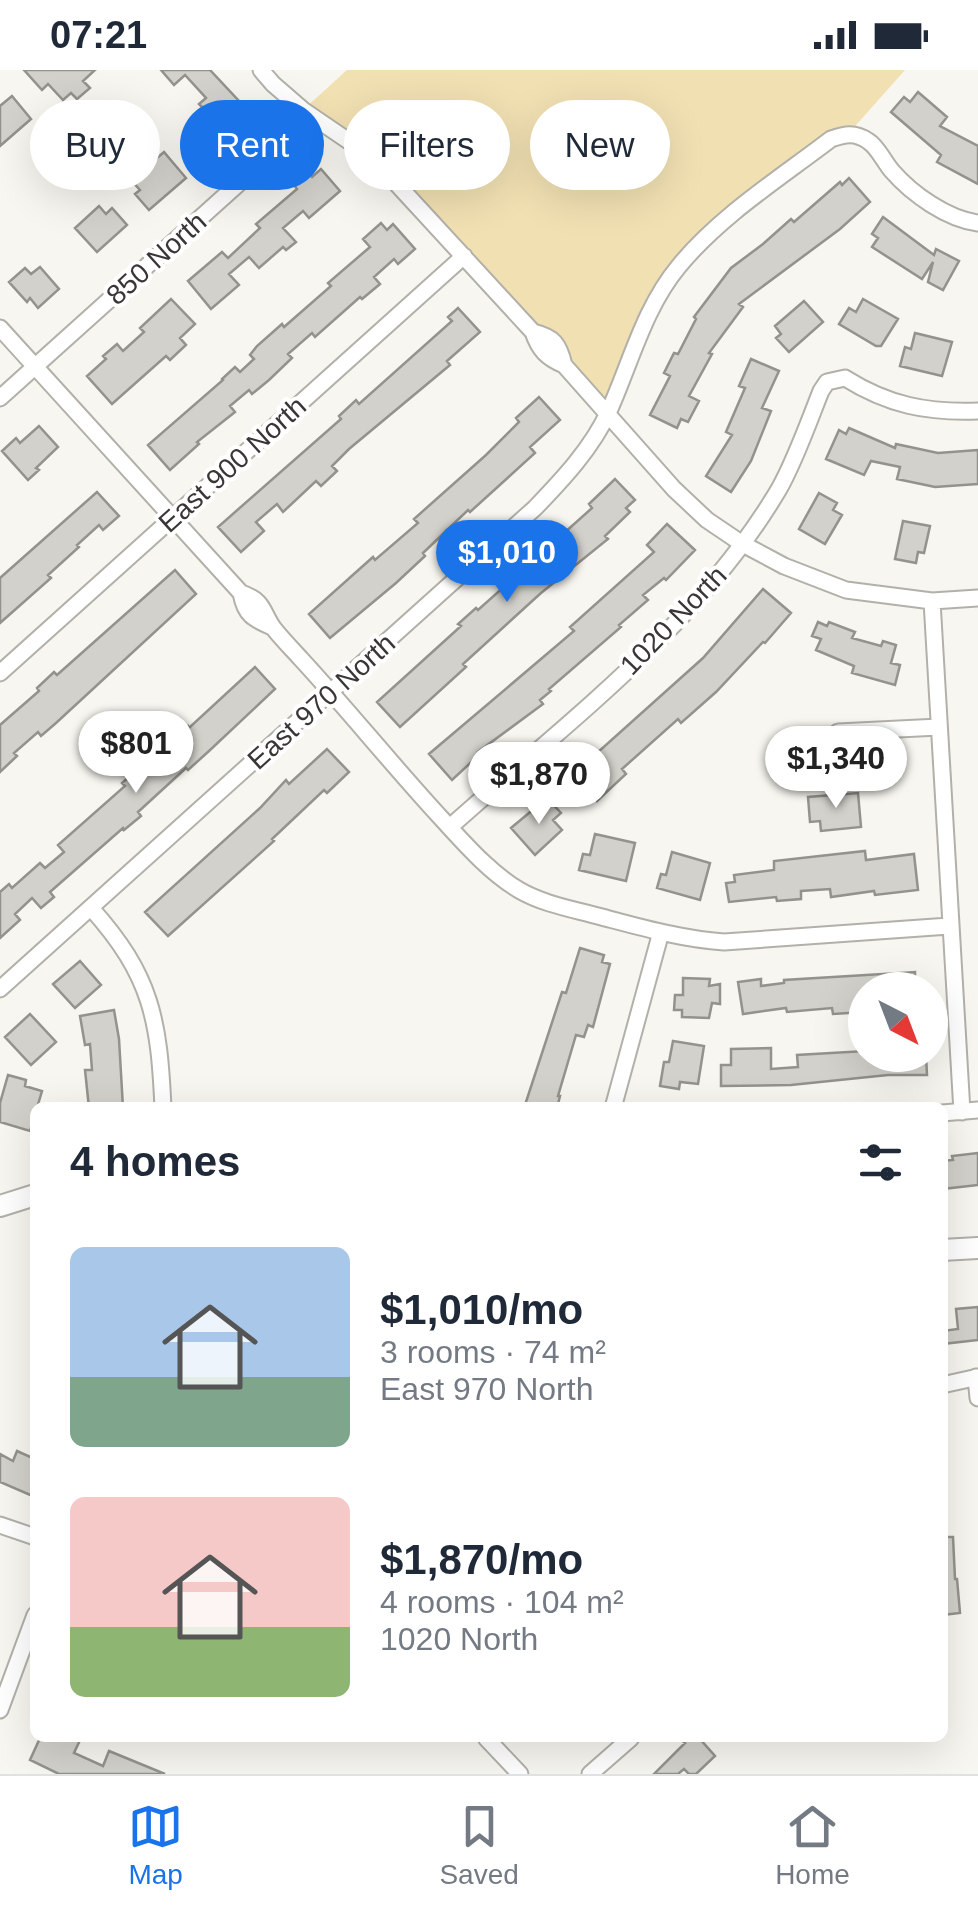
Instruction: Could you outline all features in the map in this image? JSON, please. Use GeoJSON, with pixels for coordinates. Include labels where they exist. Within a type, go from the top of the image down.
{"type":"FeatureCollection","features":[{"type":"Feature","properties":{"kind":"street"},"geometry":{"type":"LineString","coordinates":[[261,70],[292,100]]}},
{"type":"Feature","properties":{"kind":"street"},"geometry":{"type":"LineString","coordinates":[[324,124],[372,157],[532,332],[549,336],[560,349],[564,365],[607,416],[707,520],[741,544],[784,566],[846,590],[932,601],[978,598]]}},
{"type":"Feature","properties":{"kind":"street","name":"East 970 North"},"geometry":{"type":"LineString","coordinates":[[0,989],[535,508],[572,470],[607,416],[651,309],[678,267],[730,217],[831,138],[849,133],[870,142],[893,173],[929,203],[978,223]]}},
{"type":"Feature","properties":{"kind":"street","name":"850 North"},"geometry":{"type":"LineString","coordinates":[[0,398],[231,190]]}},
{"type":"Feature","properties":{"kind":"street","name":"East 900 North"},"geometry":{"type":"LineString","coordinates":[[0,673],[464,256]]}},
{"type":"Feature","properties":{"kind":"street"},"geometry":{"type":"LineString","coordinates":[[0,328],[242,594],[253,597],[265,610],[272,627],[390,764],[496,874],[522,892],[552,904],[681,938],[724,942],[949,926]]}},
{"type":"Feature","properties":{"kind":"street","name":"1020 North"},"geometry":{"type":"LineString","coordinates":[[450,827],[692,608],[719,576],[780,487],[827,382],[845,378],[882,398],[911,407],[978,411]]}},
{"type":"Feature","properties":{"kind":"street"},"geometry":{"type":"LineString","coordinates":[[932,601],[949,926],[970,1111]]}},
{"type":"Feature","properties":{"kind":"street"},"geometry":{"type":"LineString","coordinates":[[838,732],[939,727]]}},
{"type":"Feature","properties":{"kind":"street"},"geometry":{"type":"LineString","coordinates":[[91,908],[128,954],[144,984],[160,1051],[163,1102]]}},
{"type":"Feature","properties":{"kind":"street"},"geometry":{"type":"LineString","coordinates":[[614,1102],[661,932]]}},
{"type":"Feature","properties":{"kind":"street"},"geometry":{"type":"LineString","coordinates":[[0,1206],[30,1197]]}},
{"type":"Feature","properties":{"kind":"street"},"geometry":{"type":"LineString","coordinates":[[948,1250],[978,1248]]}},
{"type":"Feature","properties":{"kind":"street"},"geometry":{"type":"LineString","coordinates":[[948,1384],[977,1377],[978,1398]]}},
{"type":"Feature","properties":{"kind":"street"},"geometry":{"type":"LineString","coordinates":[[0,1524],[30,1535]]}},
{"type":"Feature","properties":{"kind":"street"},"geometry":{"type":"LineString","coordinates":[[0,1710],[30,1629]]}},
{"type":"Feature","properties":{"kind":"street"},"geometry":{"type":"LineString","coordinates":[[490,1742],[520,1774]]}},
{"type":"Feature","properties":{"kind":"street"},"geometry":{"type":"LineString","coordinates":[[590,1774],[626,1742]]}},
{"type":"Feature","properties":{"kind":"shaded area"},"geometry":{"type":"Polygon","coordinates":[[[347,70],[905,70],[849,133],[831,139],[678,267],[607,415],[402,190],[510,190],[510,100],[344,100],[344,138],[324,124],[324,100],[314,100],[347,70]]]}},
{"type":"Feature","properties":{"kind":"building"},"geometry":{"type":"Polygon","coordinates":[[[24,70],[95,70],[83,81],[90,88],[77,99],[71,93],[63,100],[48,84],[42,90],[24,70]]]}},
{"type":"Feature","properties":{"kind":"building"},"geometry":{"type":"Polygon","coordinates":[[[161,70],[210,70],[238,100],[204,100],[206,98],[185,75],[174,85],[161,70]]]}},
{"type":"Feature","properties":{"kind":"building"},"geometry":{"type":"Polygon","coordinates":[[[918,92],[947,117],[940,126],[978,146],[978,184],[937,162],[941,155],[891,112],[904,97],[910,102],[918,92]]]}},
{"type":"Feature","properties":{"kind":"building"},"geometry":{"type":"Polygon","coordinates":[[[12,96],[30,120],[0,146],[0,106],[12,96]]]}},
{"type":"Feature","properties":{"kind":"building"},"geometry":{"type":"Polygon","coordinates":[[[164,152],[180,171],[180,183],[149,210],[135,194],[140,190],[160,190],[160,155],[164,152]]]}},
{"type":"Feature","properties":{"kind":"building"},"geometry":{"type":"Polygon","coordinates":[[[324,172],[340,191],[309,218],[303,211],[283,228],[296,242],[286,250],[283,247],[259,268],[249,257],[229,274],[239,285],[211,309],[188,281],[222,252],[228,258],[260,228],[256,224],[296,190],[324,190],[324,172]]]}},
{"type":"Feature","properties":{"kind":"building"},"geometry":{"type":"Polygon","coordinates":[[[849,178],[870,202],[739,304],[743,307],[709,353],[712,354],[689,396],[699,401],[688,422],[681,419],[677,428],[650,415],[670,376],[664,373],[674,353],[678,354],[694,317],[731,268],[849,178]]]}},
{"type":"Feature","properties":{"kind":"building"},"geometry":{"type":"Polygon","coordinates":[[[99,206],[106,214],[112,208],[127,225],[97,252],[75,228],[99,206]]]}},
{"type":"Feature","properties":{"kind":"building"},"geometry":{"type":"Polygon","coordinates":[[[883,217],[934,255],[936,249],[959,261],[943,290],[928,282],[933,262],[922,279],[872,247],[878,238],[872,234],[883,217]]]}},
{"type":"Feature","properties":{"kind":"building"},"geometry":{"type":"Polygon","coordinates":[[[381,223],[387,230],[393,224],[415,249],[398,264],[394,259],[374,277],[380,284],[315,337],[312,333],[288,354],[292,358],[269,380],[230,406],[235,412],[170,470],[148,445],[235,367],[240,372],[254,359],[250,355],[257,346],[331,286],[328,283],[370,247],[363,239],[381,223]]]}},
{"type":"Feature","properties":{"kind":"building"},"geometry":{"type":"Polygon","coordinates":[[[40,267],[59,289],[38,308],[9,282],[25,268],[31,274],[40,267]]]}},
{"type":"Feature","properties":{"kind":"building"},"geometry":{"type":"Polygon","coordinates":[[[171,299],[195,324],[180,338],[186,345],[170,360],[166,356],[112,404],[87,376],[117,344],[123,351],[144,332],[140,328],[171,299]]]}},
{"type":"Feature","properties":{"kind":"building"},"geometry":{"type":"Polygon","coordinates":[[[863,299],[898,319],[881,346],[839,324],[849,308],[856,312],[863,299]]]}},
{"type":"Feature","properties":{"kind":"building"},"geometry":{"type":"Polygon","coordinates":[[[804,301],[823,322],[789,352],[776,338],[781,334],[775,326],[804,301]]]}},
{"type":"Feature","properties":{"kind":"building"},"geometry":{"type":"Polygon","coordinates":[[[458,308],[480,332],[447,361],[450,365],[349,449],[332,466],[337,471],[321,486],[316,481],[283,512],[277,504],[256,522],[264,531],[241,552],[218,527],[341,419],[339,416],[356,400],[359,404],[452,321],[448,317],[458,308]]]}},
{"type":"Feature","properties":{"kind":"building"},"geometry":{"type":"Polygon","coordinates":[[[915,333],[952,342],[942,376],[900,366],[905,347],[911,349],[915,333]]]}},
{"type":"Feature","properties":{"kind":"building"},"geometry":{"type":"Polygon","coordinates":[[[751,359],[779,371],[762,408],[771,411],[751,461],[731,492],[706,476],[732,435],[726,432],[745,388],[739,386],[751,359]]]}},
{"type":"Feature","properties":{"kind":"building"},"geometry":{"type":"Polygon","coordinates":[[[539,397],[560,420],[530,447],[535,453],[468,510],[396,583],[330,638],[309,614],[418,523],[414,519],[486,455],[539,397]]]}},
{"type":"Feature","properties":{"kind":"building"},"geometry":{"type":"Polygon","coordinates":[[[39,426],[58,447],[28,480],[2,451],[16,438],[20,443],[39,426]]]}},
{"type":"Feature","properties":{"kind":"building"},"geometry":{"type":"Polygon","coordinates":[[[849,428],[895,448],[896,444],[938,453],[978,450],[978,484],[935,487],[897,479],[900,467],[871,461],[864,475],[826,459],[839,430],[846,434],[849,428]]]}},
{"type":"Feature","properties":{"kind":"building"},"geometry":{"type":"Polygon","coordinates":[[[615,479],[635,500],[626,508],[630,512],[605,536],[608,539],[541,593],[400,727],[377,702],[461,626],[458,624],[592,508],[589,504],[615,479]]]}},
{"type":"Feature","properties":{"kind":"building"},"geometry":{"type":"Polygon","coordinates":[[[97,492],[119,516],[103,530],[99,525],[48,575],[51,578],[0,623],[0,578],[97,492]]]}},
{"type":"Feature","properties":{"kind":"building"},"geometry":{"type":"Polygon","coordinates":[[[819,493],[837,503],[833,510],[842,515],[825,544],[799,529],[819,493]]]}},
{"type":"Feature","properties":{"kind":"building"},"geometry":{"type":"Polygon","coordinates":[[[903,521],[930,526],[924,553],[918,552],[916,563],[895,559],[903,521]]]}},
{"type":"Feature","properties":{"kind":"building"},"geometry":{"type":"Polygon","coordinates":[[[667,524],[695,550],[666,580],[643,595],[648,600],[621,627],[549,689],[540,700],[543,704],[478,752],[452,780],[429,754],[574,631],[570,627],[654,552],[647,545],[667,524]]]}},
{"type":"Feature","properties":{"kind":"building"},"geometry":{"type":"Polygon","coordinates":[[[175,570],[196,594],[56,723],[41,736],[38,732],[14,753],[17,756],[0,772],[0,725],[39,691],[37,688],[54,672],[57,675],[175,570]]]}},
{"type":"Feature","properties":{"kind":"building"},"geometry":{"type":"Polygon","coordinates":[[[763,589],[791,613],[765,643],[681,723],[678,719],[622,769],[626,774],[597,801],[587,790],[582,794],[568,779],[703,658],[763,589]]]}},
{"type":"Feature","properties":{"kind":"building"},"geometry":{"type":"Polygon","coordinates":[[[818,622],[855,632],[852,638],[881,646],[883,641],[896,645],[891,663],[900,665],[895,685],[852,673],[854,666],[816,650],[821,639],[812,636],[818,622]]]}},
{"type":"Feature","properties":{"kind":"building"},"geometry":{"type":"Polygon","coordinates":[[[255,667],[275,689],[138,812],[141,816],[50,892],[54,897],[41,908],[32,898],[15,914],[20,920],[0,938],[0,892],[9,884],[12,888],[40,863],[45,868],[64,852],[58,845],[125,786],[122,783],[255,667]]]}},
{"type":"Feature","properties":{"kind":"building"},"geometry":{"type":"Polygon","coordinates":[[[327,749],[349,772],[327,793],[324,790],[274,841],[168,936],[145,912],[286,780],[289,784],[327,749]]]}},
{"type":"Feature","properties":{"kind":"building"},"geometry":{"type":"Polygon","coordinates":[[[858,793],[861,827],[821,831],[820,821],[810,822],[808,797],[858,793]]]}},
{"type":"Feature","properties":{"kind":"building"},"geometry":{"type":"Polygon","coordinates":[[[547,798],[561,813],[553,820],[562,830],[535,855],[511,828],[547,798]]]}},
{"type":"Feature","properties":{"kind":"building"},"geometry":{"type":"Polygon","coordinates":[[[595,834],[635,843],[626,881],[579,870],[583,854],[590,855],[595,834]]]}},
{"type":"Feature","properties":{"kind":"building"},"geometry":{"type":"Polygon","coordinates":[[[865,851],[866,860],[914,854],[918,890],[831,897],[830,889],[801,891],[801,899],[777,901],[776,897],[729,902],[726,883],[735,882],[734,875],[774,870],[774,861],[865,851]]]}},
{"type":"Feature","properties":{"kind":"building"},"geometry":{"type":"Polygon","coordinates":[[[672,852],[710,863],[700,900],[657,888],[661,874],[666,875],[672,852]]]}},
{"type":"Feature","properties":{"kind":"building"},"geometry":{"type":"Polygon","coordinates":[[[580,948],[604,955],[602,962],[610,964],[593,1027],[588,1025],[584,1037],[576,1035],[558,1102],[526,1102],[562,992],[566,993],[580,948]]]}},
{"type":"Feature","properties":{"kind":"building"},"geometry":{"type":"Polygon","coordinates":[[[80,961],[101,985],[75,1008],[53,984],[80,961]]]}},
{"type":"Feature","properties":{"kind":"building"},"geometry":{"type":"Polygon","coordinates":[[[848,976],[848,1013],[833,1014],[832,1008],[787,1012],[786,1008],[743,1014],[738,982],[761,979],[761,986],[784,980],[848,976]]]}},
{"type":"Feature","properties":{"kind":"building"},"geometry":{"type":"Polygon","coordinates":[[[683,978],[710,979],[709,986],[720,984],[720,1004],[712,1003],[709,1018],[682,1017],[682,1010],[674,1010],[675,995],[683,995],[683,978]]]}},
{"type":"Feature","properties":{"kind":"building"},"geometry":{"type":"Polygon","coordinates":[[[114,1010],[123,1102],[88,1102],[85,1070],[92,1070],[90,1044],[85,1045],[80,1016],[114,1010]]]}},
{"type":"Feature","properties":{"kind":"building"},"geometry":{"type":"Polygon","coordinates":[[[30,1014],[56,1042],[31,1065],[5,1037],[30,1014]]]}},
{"type":"Feature","properties":{"kind":"building"},"geometry":{"type":"Polygon","coordinates":[[[673,1041],[704,1046],[698,1084],[680,1082],[679,1089],[660,1086],[673,1041]]]}},
{"type":"Feature","properties":{"kind":"building"},"geometry":{"type":"Polygon","coordinates":[[[771,1048],[771,1069],[798,1067],[797,1055],[848,1052],[848,1072],[927,1075],[721,1086],[721,1065],[731,1065],[731,1049],[771,1048]]]}},
{"type":"Feature","properties":{"kind":"building"},"geometry":{"type":"Polygon","coordinates":[[[8,1075],[26,1080],[25,1086],[42,1091],[39,1102],[30,1102],[30,1131],[0,1122],[0,1103],[8,1075]]]}},
{"type":"Feature","properties":{"kind":"building"},"geometry":{"type":"Polygon","coordinates":[[[978,1153],[978,1185],[948,1188],[948,1160],[953,1160],[952,1156],[978,1153]]]}},
{"type":"Feature","properties":{"kind":"building"},"geometry":{"type":"Polygon","coordinates":[[[978,1307],[978,1340],[948,1343],[948,1330],[958,1329],[956,1309],[978,1307]]]}},
{"type":"Feature","properties":{"kind":"building"},"geometry":{"type":"Polygon","coordinates":[[[17,1451],[30,1457],[30,1495],[0,1482],[0,1454],[13,1461],[17,1451]]]}},
{"type":"Feature","properties":{"kind":"building"},"geometry":{"type":"Polygon","coordinates":[[[948,1537],[953,1537],[960,1613],[948,1614],[948,1537]]]}},
{"type":"Feature","properties":{"kind":"building"},"geometry":{"type":"Polygon","coordinates":[[[38,1742],[79,1742],[74,1753],[103,1766],[109,1751],[165,1774],[59,1774],[30,1760],[38,1742]]]}},
{"type":"Feature","properties":{"kind":"building"},"geometry":{"type":"Polygon","coordinates":[[[703,1742],[715,1756],[696,1774],[684,1769],[678,1774],[654,1774],[685,1743],[703,1742]]]}}]}
